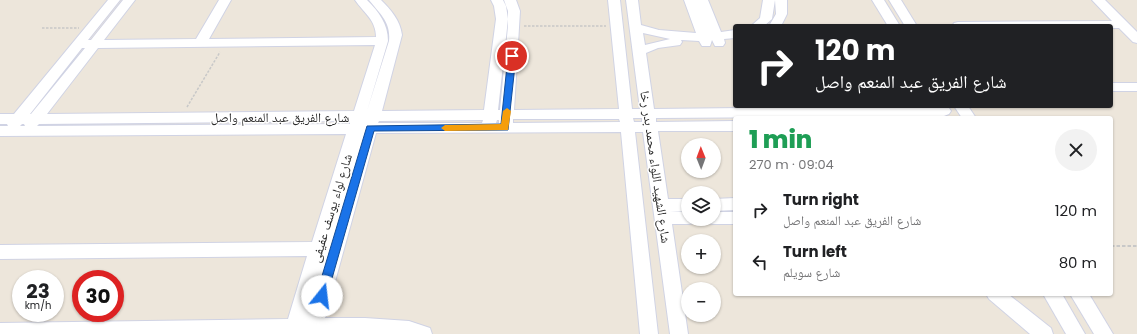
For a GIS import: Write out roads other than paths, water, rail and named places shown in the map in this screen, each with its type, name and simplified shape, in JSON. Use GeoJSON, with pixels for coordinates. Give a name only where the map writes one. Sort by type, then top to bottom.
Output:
{"type":"FeatureCollection","features":[{"type":"Feature","properties":{"kind":"street"},"geometry":{"type":"LineString","coordinates":[[22,125],[79,44],[114,0]]}},
{"type":"Feature","properties":{"kind":"street"},"geometry":{"type":"LineString","coordinates":[[35,119],[128,0]]}},
{"type":"Feature","properties":{"kind":"street"},"geometry":{"type":"LineString","coordinates":[[200,43],[225,0]]}},
{"type":"Feature","properties":{"kind":"street"},"geometry":{"type":"LineString","coordinates":[[361,0],[372,10],[379,21],[383,34],[365,122]]}},
{"type":"Feature","properties":{"kind":"street"},"geometry":{"type":"LineString","coordinates":[[365,122],[396,34],[396,27],[390,15],[375,0]]}},
{"type":"Feature","properties":{"kind":"street"},"geometry":{"type":"LineString","coordinates":[[489,122],[502,19],[500,6],[497,0]]}},
{"type":"Feature","properties":{"kind":"street"},"geometry":{"type":"LineString","coordinates":[[506,121],[514,26],[514,11],[510,0]]}},
{"type":"Feature","properties":{"kind":"street","name":"شارع الشهيد اللواء محمد بدر رخا"},"geometry":{"type":"LineString","coordinates":[[614,0],[649,334]]}},
{"type":"Feature","properties":{"kind":"street","name":"شارع الشهيد اللواء محمد بدر رخا"},"geometry":{"type":"LineString","coordinates":[[632,0],[679,334]]}},
{"type":"Feature","properties":{"kind":"street"},"geometry":{"type":"LineString","coordinates":[[690,0],[704,39]]}},
{"type":"Feature","properties":{"kind":"street"},"geometry":{"type":"LineString","coordinates":[[702,0],[718,39]]}},
{"type":"Feature","properties":{"kind":"street"},"geometry":{"type":"LineString","coordinates":[[760,24],[766,19],[769,0]]}},
{"type":"Feature","properties":{"kind":"street"},"geometry":{"type":"LineString","coordinates":[[776,24],[781,16],[783,8],[781,0]]}},
{"type":"Feature","properties":{"kind":"street"},"geometry":{"type":"LineString","coordinates":[[878,0],[890,23]]}},
{"type":"Feature","properties":{"kind":"street"},"geometry":{"type":"LineString","coordinates":[[895,0],[910,24]]}},
{"type":"Feature","properties":{"kind":"street"},"geometry":{"type":"LineString","coordinates":[[1098,0],[1137,39]]}},
{"type":"Feature","properties":{"kind":"street"},"geometry":{"type":"LineString","coordinates":[[1112,0],[1137,24]]}},
{"type":"Feature","properties":{"kind":"street"},"geometry":{"type":"LineString","coordinates":[[1113,24],[1122,24]]}},
{"type":"Feature","properties":{"kind":"street"},"geometry":{"type":"LineString","coordinates":[[637,27],[664,35],[704,39]]}},
{"type":"Feature","properties":{"kind":"street"},"geometry":{"type":"LineString","coordinates":[[718,39],[733,35]]}},
{"type":"Feature","properties":{"kind":"street"},"geometry":{"type":"LineString","coordinates":[[640,51],[662,43],[704,39],[733,41]]}},
{"type":"Feature","properties":{"kind":"street"},"geometry":{"type":"LineString","coordinates":[[79,44],[382,41]]}},
{"type":"Feature","properties":{"kind":"street"},"geometry":{"type":"LineString","coordinates":[[1113,77],[1137,77]]}},
{"type":"Feature","properties":{"kind":"street"},"geometry":{"type":"LineString","coordinates":[[1113,87],[1137,87]]}},
{"type":"Feature","properties":{"kind":"street"},"geometry":{"type":"LineString","coordinates":[[793,113],[804,108]]}},
{"type":"Feature","properties":{"kind":"street","name":"شارع الفريق عبد المنعم واصل"},"geometry":{"type":"LineString","coordinates":[[0,119],[22,125],[489,122],[650,120],[793,113],[944,112]]}},
{"type":"Feature","properties":{"kind":"street","name":"شارع الفريق عبد المنعم واصل"},"geometry":{"type":"LineString","coordinates":[[4,131],[35,119],[181,118],[365,122]]}},
{"type":"Feature","properties":{"kind":"street","name":"شارع الفريق عبد المنعم واصل"},"geometry":{"type":"LineString","coordinates":[[650,120],[733,126]]}},
{"type":"Feature","properties":{"kind":"street","name":"شارع لواء يوسف عفيفى"},"geometry":{"type":"LineString","coordinates":[[293,330],[318,249],[365,122]]}},
{"type":"Feature","properties":{"kind":"street","name":"شارع لواء يوسف عفيفى"},"geometry":{"type":"LineString","coordinates":[[312,330],[365,122]]}},
{"type":"Feature","properties":{"kind":"street"},"geometry":{"type":"LineString","coordinates":[[721,205],[733,204]]}},
{"type":"Feature","properties":{"kind":"street"},"geometry":{"type":"LineString","coordinates":[[662,212],[681,207]]}},
{"type":"Feature","properties":{"kind":"street"},"geometry":{"type":"LineString","coordinates":[[662,212],[681,216]]}},
{"type":"Feature","properties":{"kind":"street"},"geometry":{"type":"LineString","coordinates":[[721,218],[733,218]]}},
{"type":"Feature","properties":{"kind":"street"},"geometry":{"type":"LineString","coordinates":[[0,252],[318,249]]}},
{"type":"Feature","properties":{"kind":"street"},"geometry":{"type":"LineString","coordinates":[[997,296],[1044,334]]}},
{"type":"Feature","properties":{"kind":"street"},"geometry":{"type":"LineString","coordinates":[[1053,296],[1076,334]]}},
{"type":"Feature","properties":{"kind":"street"},"geometry":{"type":"LineString","coordinates":[[1080,296],[1104,334]]}},
{"type":"Feature","properties":{"kind":"street"},"geometry":{"type":"LineString","coordinates":[[0,331],[312,330],[387,326],[409,329],[423,334]]}}]}
